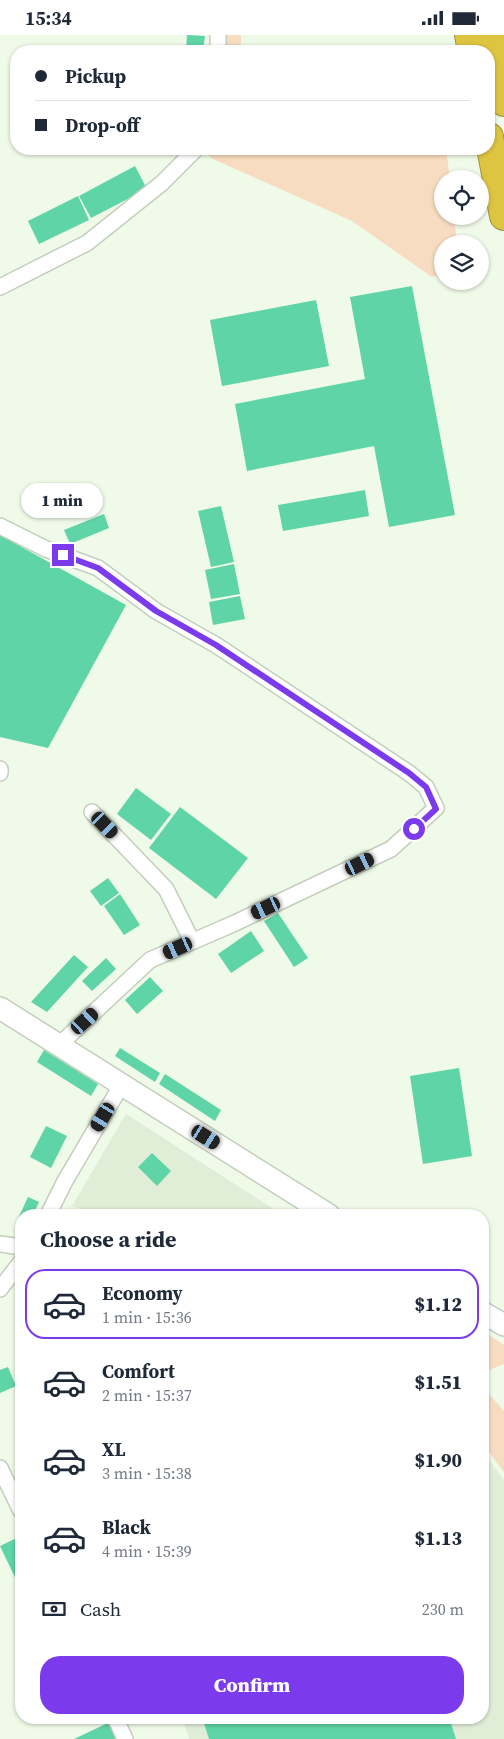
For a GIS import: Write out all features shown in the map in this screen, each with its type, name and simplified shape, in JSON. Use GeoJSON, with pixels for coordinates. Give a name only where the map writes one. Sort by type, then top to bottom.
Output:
{"type":"FeatureCollection","features":[{"type":"Feature","properties":{"kind":"highway"},"geometry":{"type":"LineString","coordinates":[[495,56],[504,102]]}},
{"type":"Feature","properties":{"kind":"highway"},"geometry":{"type":"LineString","coordinates":[[492,155],[504,216]]}},
{"type":"Feature","properties":{"kind":"main road"},"geometry":{"type":"LineString","coordinates":[[0,1008],[320,1209]]}},
{"type":"Feature","properties":{"kind":"main road"},"geometry":{"type":"LineString","coordinates":[[489,1316],[504,1325]]}},
{"type":"Feature","properties":{"kind":"street"},"geometry":{"type":"LineString","coordinates":[[0,287],[87,243],[162,183],[190,155]]}},
{"type":"Feature","properties":{"kind":"street"},"geometry":{"type":"LineString","coordinates":[[0,526],[46,549],[98,568],[156,611],[216,645],[409,773],[426,787],[436,809],[391,849],[150,960],[59,1045]]}},
{"type":"Feature","properties":{"kind":"street"},"geometry":{"type":"LineString","coordinates":[[92,812],[166,889],[192,941]]}},
{"type":"Feature","properties":{"kind":"street"},"geometry":{"type":"LineString","coordinates":[[51,1209],[64,1181],[122,1084]]}},
{"type":"Feature","properties":{"kind":"street"},"geometry":{"type":"LineString","coordinates":[[0,1244],[15,1246]]}},
{"type":"Feature","properties":{"kind":"street"},"geometry":{"type":"LineString","coordinates":[[0,1289],[15,1270]]}},
{"type":"Feature","properties":{"kind":"street"},"geometry":{"type":"LineString","coordinates":[[0,1468],[15,1499]]}},
{"type":"Feature","properties":{"kind":"street"},"geometry":{"type":"LineString","coordinates":[[118,1724],[124,1739]]}},
{"type":"Feature","properties":{"kind":"shaded area"},"geometry":{"type":"Polygon","coordinates":[[[223,35],[241,35],[241,45],[223,45],[223,35]]]}},
{"type":"Feature","properties":{"kind":"shaded area"},"geometry":{"type":"Polygon","coordinates":[[[208,155],[447,155],[449,170],[434,170],[434,225],[455,225],[456,235],[434,235],[434,276],[432,277],[352,221],[208,155]]]}},
{"type":"Feature","properties":{"kind":"shaded area"},"geometry":{"type":"Polygon","coordinates":[[[126,1114],[274,1209],[81,1209],[72,1206],[126,1114]]]}},
{"type":"Feature","properties":{"kind":"shaded area"},"geometry":{"type":"Polygon","coordinates":[[[489,1335],[504,1345],[504,1364],[489,1370],[489,1335]]]}},
{"type":"Feature","properties":{"kind":"shaded area"},"geometry":{"type":"Polygon","coordinates":[[[489,1394],[504,1411],[504,1472],[489,1452],[489,1394]]]}},
{"type":"Feature","properties":{"kind":"shaded area"},"geometry":{"type":"Polygon","coordinates":[[[489,1460],[504,1480],[504,1739],[189,1739],[185,1724],[489,1724],[489,1460]]]}},
{"type":"Feature","properties":{"kind":"building"},"geometry":{"type":"Polygon","coordinates":[[[187,35],[205,36],[204,45],[186,45],[187,35]]]}},
{"type":"Feature","properties":{"kind":"building"},"geometry":{"type":"Polygon","coordinates":[[[135,166],[147,189],[91,218],[79,196],[135,166]]]}},
{"type":"Feature","properties":{"kind":"building"},"geometry":{"type":"Polygon","coordinates":[[[78,196],[89,220],[39,244],[28,221],[78,196]]]}},
{"type":"Feature","properties":{"kind":"building"},"geometry":{"type":"Polygon","coordinates":[[[412,286],[455,515],[389,527],[374,446],[247,471],[235,404],[365,379],[350,297],[412,286]]]}},
{"type":"Feature","properties":{"kind":"building"},"geometry":{"type":"Polygon","coordinates":[[[316,300],[329,366],[222,386],[210,320],[316,300]]]}},
{"type":"Feature","properties":{"kind":"building"},"geometry":{"type":"Polygon","coordinates":[[[365,490],[369,516],[283,531],[278,505],[365,490]]]}},
{"type":"Feature","properties":{"kind":"building"},"geometry":{"type":"Polygon","coordinates":[[[221,506],[234,562],[211,567],[198,511],[221,506]]]}},
{"type":"Feature","properties":{"kind":"building"},"geometry":{"type":"Polygon","coordinates":[[[104,514],[109,528],[70,544],[64,530],[104,514]]]}},
{"type":"Feature","properties":{"kind":"building"},"geometry":{"type":"Polygon","coordinates":[[[0,535],[126,605],[48,748],[0,737],[0,535]]]}},
{"type":"Feature","properties":{"kind":"building"},"geometry":{"type":"Polygon","coordinates":[[[234,564],[240,594],[211,599],[205,570],[234,564]]]}},
{"type":"Feature","properties":{"kind":"building"},"geometry":{"type":"Polygon","coordinates":[[[240,596],[245,619],[213,625],[209,602],[240,596]]]}},
{"type":"Feature","properties":{"kind":"building"},"geometry":{"type":"Polygon","coordinates":[[[136,788],[171,814],[151,840],[117,814],[136,788]]]}},
{"type":"Feature","properties":{"kind":"building"},"geometry":{"type":"Polygon","coordinates":[[[180,807],[248,858],[216,899],[149,848],[180,807]]]}},
{"type":"Feature","properties":{"kind":"building"},"geometry":{"type":"Polygon","coordinates":[[[108,878],[119,893],[101,906],[90,891],[108,878]]]}},
{"type":"Feature","properties":{"kind":"building"},"geometry":{"type":"Polygon","coordinates":[[[120,894],[140,925],[124,935],[104,906],[120,894]]]}},
{"type":"Feature","properties":{"kind":"building"},"geometry":{"type":"Polygon","coordinates":[[[278,913],[308,958],[294,967],[264,921],[278,913]]]}},
{"type":"Feature","properties":{"kind":"building"},"geometry":{"type":"Polygon","coordinates":[[[251,931],[264,951],[231,973],[218,954],[251,931]]]}},
{"type":"Feature","properties":{"kind":"building"},"geometry":{"type":"Polygon","coordinates":[[[74,955],[88,967],[47,1012],[31,1002],[74,955]]]}},
{"type":"Feature","properties":{"kind":"building"},"geometry":{"type":"Polygon","coordinates":[[[106,958],[116,969],[92,991],[82,981],[106,958]]]}},
{"type":"Feature","properties":{"kind":"building"},"geometry":{"type":"Polygon","coordinates":[[[150,977],[163,991],[137,1014],[125,1000],[150,977]]]}},
{"type":"Feature","properties":{"kind":"building"},"geometry":{"type":"Polygon","coordinates":[[[120,1048],[160,1073],[155,1082],[115,1056],[120,1048]]]}},
{"type":"Feature","properties":{"kind":"building"},"geometry":{"type":"Polygon","coordinates":[[[44,1050],[98,1084],[91,1096],[37,1062],[44,1050]]]}},
{"type":"Feature","properties":{"kind":"building"},"geometry":{"type":"Polygon","coordinates":[[[459,1068],[472,1156],[423,1164],[410,1076],[459,1068]]]}},
{"type":"Feature","properties":{"kind":"building"},"geometry":{"type":"Polygon","coordinates":[[[165,1074],[221,1110],[215,1121],[159,1084],[165,1074]]]}},
{"type":"Feature","properties":{"kind":"building"},"geometry":{"type":"Polygon","coordinates":[[[46,1126],[67,1136],[51,1168],[30,1157],[46,1126]]]}},
{"type":"Feature","properties":{"kind":"building"},"geometry":{"type":"Polygon","coordinates":[[[152,1153],[171,1171],[157,1186],[138,1167],[152,1153]]]}},
{"type":"Feature","properties":{"kind":"building"},"geometry":{"type":"Polygon","coordinates":[[[28,1197],[39,1202],[36,1209],[22,1209],[28,1197]]]}},
{"type":"Feature","properties":{"kind":"building"},"geometry":{"type":"Polygon","coordinates":[[[8,1367],[15,1386],[0,1393],[0,1370],[8,1367]]]}},
{"type":"Feature","properties":{"kind":"building"},"geometry":{"type":"Polygon","coordinates":[[[15,1539],[15,1578],[0,1546],[15,1539]]]}},
{"type":"Feature","properties":{"kind":"building"},"geometry":{"type":"Polygon","coordinates":[[[106,1724],[111,1724],[118,1739],[74,1739],[106,1724]]]}},
{"type":"Feature","properties":{"kind":"building"},"geometry":{"type":"Polygon","coordinates":[[[204,1724],[451,1724],[456,1739],[209,1739],[204,1724]]]}},
{"type":"Feature","properties":{"kind":"route"},"geometry":{"type":"LineString","coordinates":[[63,555],[98,568],[156,611],[216,645],[409,773],[426,787],[436,809],[414,829]]}}]}
